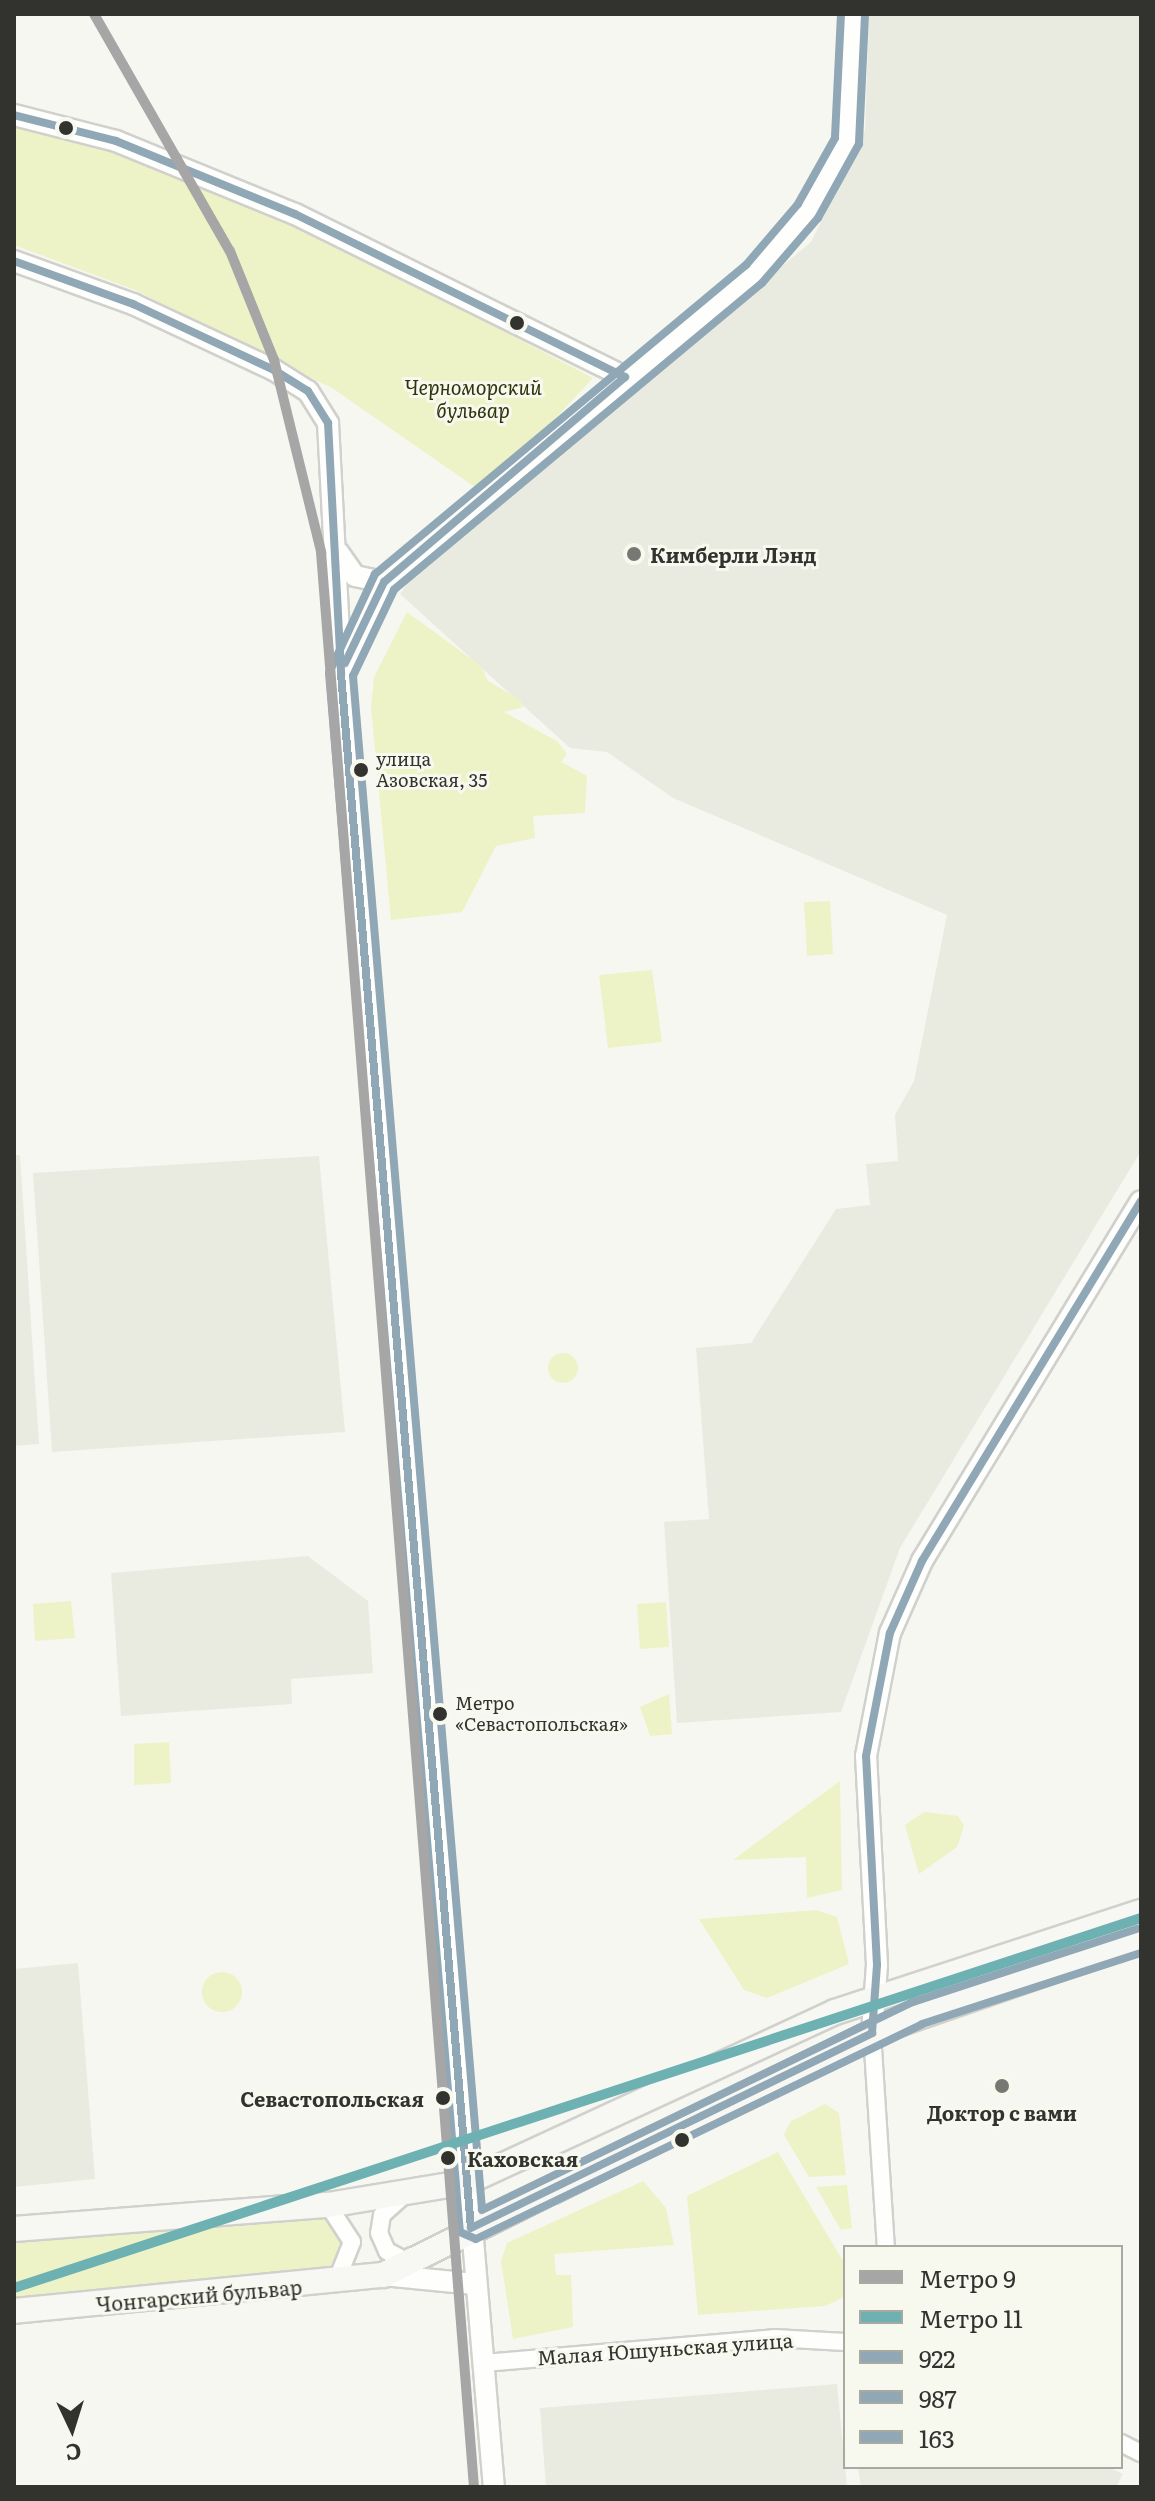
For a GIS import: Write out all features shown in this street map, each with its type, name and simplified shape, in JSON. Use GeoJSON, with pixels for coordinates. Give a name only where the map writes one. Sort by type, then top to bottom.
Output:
{"type":"FeatureCollection","features":[{"type":"Feature","properties":{"kind":"main road"},"geometry":{"type":"LineString","coordinates":[[14,2229],[328,2205],[403,2196],[467,2182],[875,1998],[1141,1912]]}},
{"type":"Feature","properties":{"kind":"main road","name":"Чонгарский бульвар"},"geometry":{"type":"LineString","coordinates":[[14,2311],[334,2283],[383,2275],[412,2263],[471,2228],[872,2033],[1141,1940]]}},
{"type":"Feature","properties":{"kind":"street"},"geometry":{"type":"LineString","coordinates":[[341,674],[384,582],[625,377],[754,274],[832,179],[847,141],[853,14]]}},
{"type":"Feature","properties":{"kind":"street"},"geometry":{"type":"LineString","coordinates":[[14,115],[116,141],[295,214],[625,377]]}},
{"type":"Feature","properties":{"kind":"street"},"geometry":{"type":"LineString","coordinates":[[14,261],[133,304],[308,391],[328,423],[337,548],[341,674],[494,2487]]}},
{"type":"Feature","properties":{"kind":"street"},"geometry":{"type":"LineString","coordinates":[[337,548],[355,576],[384,582]]}},
{"type":"Feature","properties":{"kind":"street"},"geometry":{"type":"LineString","coordinates":[[886,2245],[872,2033],[875,1998],[866,1756],[895,1619],[922,1561],[1141,1201]]}},
{"type":"Feature","properties":{"kind":"street"},"geometry":{"type":"LineString","coordinates":[[403,2196],[387,2207],[379,2233],[387,2251],[412,2263]]}},
{"type":"Feature","properties":{"kind":"street"},"geometry":{"type":"LineString","coordinates":[[328,2205],[352,2242],[334,2283]]}},
{"type":"Feature","properties":{"kind":"street","name":"Чонгарский бульвар"},"geometry":{"type":"LineString","coordinates":[[383,2275],[475,2284]]}},
{"type":"Feature","properties":{"kind":"street","name":"Малая Юшуньская улица"},"geometry":{"type":"LineString","coordinates":[[484,2363],[774,2338],[843,2342]]}},
{"type":"Feature","properties":{"kind":"street"},"geometry":{"type":"LineString","coordinates":[[1123,2444],[1141,2453]]}},
{"type":"Feature","properties":{"kind":"shaded area"},"geometry":{"type":"Polygon","coordinates":[[[869,14],[1141,14],[1141,1151],[900,1548],[841,1712],[677,1723],[664,1522],[709,1519],[696,1348],[751,1343],[836,1209],[870,1205],[866,1164],[898,1161],[895,1115],[914,1081],[947,915],[673,798],[607,752],[570,748],[400,594],[413,575],[811,242],[865,131],[869,14]]]}},
{"type":"Feature","properties":{"kind":"shaded area"},"geometry":{"type":"Polygon","coordinates":[[[14,1155],[20,1155],[39,1444],[14,1446],[14,1155]]]}},
{"type":"Feature","properties":{"kind":"shaded area"},"geometry":{"type":"Polygon","coordinates":[[[319,1156],[345,1432],[52,1452],[33,1173],[319,1156]]]}},
{"type":"Feature","properties":{"kind":"shaded area"},"geometry":{"type":"Polygon","coordinates":[[[308,1556],[368,1601],[373,1673],[291,1679],[292,1704],[121,1716],[111,1573],[308,1556]]]}},
{"type":"Feature","properties":{"kind":"shaded area"},"geometry":{"type":"Polygon","coordinates":[[[78,1963],[95,2179],[14,2187],[14,1969],[78,1963]]]}},
{"type":"Feature","properties":{"kind":"shaded area"},"geometry":{"type":"Polygon","coordinates":[[[837,2384],[847,2487],[546,2487],[540,2408],[837,2384]]]}},
{"type":"Feature","properties":{"kind":"shaded area"},"geometry":{"type":"Polygon","coordinates":[[[858,2469],[1112,2469],[1123,2474],[1116,2487],[861,2487],[858,2469]]]}},
{"type":"Feature","properties":{"kind":"green space","name":"Черноморский бульвар"},"geometry":{"type":"Polygon","coordinates":[[[14,124],[114,149],[293,220],[593,378],[485,494],[332,388],[135,290],[14,245],[14,124]]]}},
{"type":"Feature","properties":{"kind":"green space"},"geometry":{"type":"Polygon","coordinates":[[[407,612],[481,666],[488,681],[521,700],[523,707],[504,712],[557,741],[567,754],[561,762],[587,776],[585,813],[533,816],[535,838],[496,846],[462,912],[391,920],[371,707],[374,677],[407,612]]]}},
{"type":"Feature","properties":{"kind":"green space"},"geometry":{"type":"Polygon","coordinates":[[[830,901],[833,954],[807,956],[804,902],[830,901]]]}},
{"type":"Feature","properties":{"kind":"green space"},"geometry":{"type":"Polygon","coordinates":[[[652,970],[662,1042],[608,1048],[599,975],[652,970]]]}},
{"type":"Feature","properties":{"kind":"green space"},"geometry":{"type":"Polygon","coordinates":[[[563,1353],[574,1357],[578,1368],[574,1379],[563,1383],[552,1379],[548,1368],[552,1357],[563,1353]]]}},
{"type":"Feature","properties":{"kind":"green space"},"geometry":{"type":"Polygon","coordinates":[[[71,1601],[75,1638],[35,1641],[33,1604],[71,1601]]]}},
{"type":"Feature","properties":{"kind":"green space"},"geometry":{"type":"Polygon","coordinates":[[[666,1602],[669,1647],[640,1649],[637,1604],[666,1602]]]}},
{"type":"Feature","properties":{"kind":"green space"},"geometry":{"type":"Polygon","coordinates":[[[669,1694],[672,1734],[650,1736],[640,1707],[669,1694]]]}},
{"type":"Feature","properties":{"kind":"green space"},"geometry":{"type":"Polygon","coordinates":[[[169,1742],[171,1783],[134,1785],[134,1744],[169,1742]]]}},
{"type":"Feature","properties":{"kind":"green space"},"geometry":{"type":"Polygon","coordinates":[[[840,1781],[842,1890],[807,1898],[806,1857],[733,1860],[840,1781]]]}},
{"type":"Feature","properties":{"kind":"green space"},"geometry":{"type":"Polygon","coordinates":[[[924,1812],[958,1816],[964,1826],[957,1847],[919,1874],[905,1825],[924,1812]]]}},
{"type":"Feature","properties":{"kind":"green space"},"geometry":{"type":"Polygon","coordinates":[[[816,1910],[837,1917],[849,1964],[767,1998],[744,1990],[699,1919],[816,1910]]]}},
{"type":"Feature","properties":{"kind":"green space"},"geometry":{"type":"Polygon","coordinates":[[[222,1972],[236,1978],[242,1992],[236,2006],[222,2012],[208,2006],[202,1992],[208,1978],[222,1972]]]}},
{"type":"Feature","properties":{"kind":"green space"},"geometry":{"type":"Polygon","coordinates":[[[825,2104],[839,2113],[846,2175],[809,2177],[784,2135],[790,2122],[825,2104]]]}},
{"type":"Feature","properties":{"kind":"green space"},"geometry":{"type":"Polygon","coordinates":[[[778,2152],[843,2261],[843,2297],[825,2306],[698,2315],[687,2196],[778,2152]]]}},
{"type":"Feature","properties":{"kind":"green space"},"geometry":{"type":"Polygon","coordinates":[[[643,2181],[666,2208],[674,2245],[554,2254],[556,2275],[571,2275],[573,2327],[513,2339],[501,2261],[507,2243],[643,2181]]]}},
{"type":"Feature","properties":{"kind":"green space"},"geometry":{"type":"Polygon","coordinates":[[[847,2185],[852,2228],[841,2230],[816,2187],[847,2185]]]}},
{"type":"Feature","properties":{"kind":"green space"},"geometry":{"type":"Polygon","coordinates":[[[325,2216],[343,2233],[345,2260],[330,2279],[14,2304],[14,2242],[325,2216]]]}},
{"type":"Feature","properties":{"kind":"metro line","name":"9"},"geometry":{"type":"LineString","coordinates":[[94,14],[230,251],[274,360],[321,552],[474,2487]]}},
{"type":"Feature","properties":{"kind":"metro line","name":"11"},"geometry":{"type":"LineString","coordinates":[[14,2288],[1141,1918]]}},
{"type":"Feature","properties":{"kind":"transit line","name":"987"},"geometry":{"type":"LineString","coordinates":[[841,14],[835,138],[798,204],[746,265],[375,574],[329,673],[460,2232],[476,2239],[922,2024],[1141,1953]]}},
{"type":"Feature","properties":{"kind":"transit line","name":"163"},"geometry":{"type":"LineString","coordinates":[[865,15],[859,144],[818,218],[762,283],[394,590],[353,676],[482,2210],[913,2002],[1137,1929]]}},
{"type":"Feature","properties":{"kind":"transit line","name":"922"},"geometry":{"type":"LineString","coordinates":[[14,115],[116,141],[295,214],[625,377],[384,582],[345,663]]}},
{"type":"Feature","properties":{"kind":"transit line","name":"922"},"geometry":{"type":"LineString","coordinates":[[14,261],[133,304],[274,370],[308,391],[328,423],[341,674],[471,2228],[872,2033],[877,1965],[866,1756],[890,1633],[922,1561],[1141,1201]]}},
{"type":"Feature","properties":{"kind":"place","name":"Кимберли Лэнд"},"geometry":{"type":"Point","coordinates":[634,554]}},
{"type":"Feature","properties":{"kind":"place","name":"улица Азовская, 35"},"geometry":{"type":"Point","coordinates":[361,770]}},
{"type":"Feature","properties":{"kind":"place","name":"Метро «Севастопольская»"},"geometry":{"type":"Point","coordinates":[440,1714]}},
{"type":"Feature","properties":{"kind":"place","name":"Доктор с вами"},"geometry":{"type":"Point","coordinates":[1002,2086]}},
{"type":"Feature","properties":{"kind":"place","name":"Севастопольская"},"geometry":{"type":"Point","coordinates":[443,2098]}},
{"type":"Feature","properties":{"kind":"place","name":"Каховская"},"geometry":{"type":"Point","coordinates":[448,2158]}}]}
